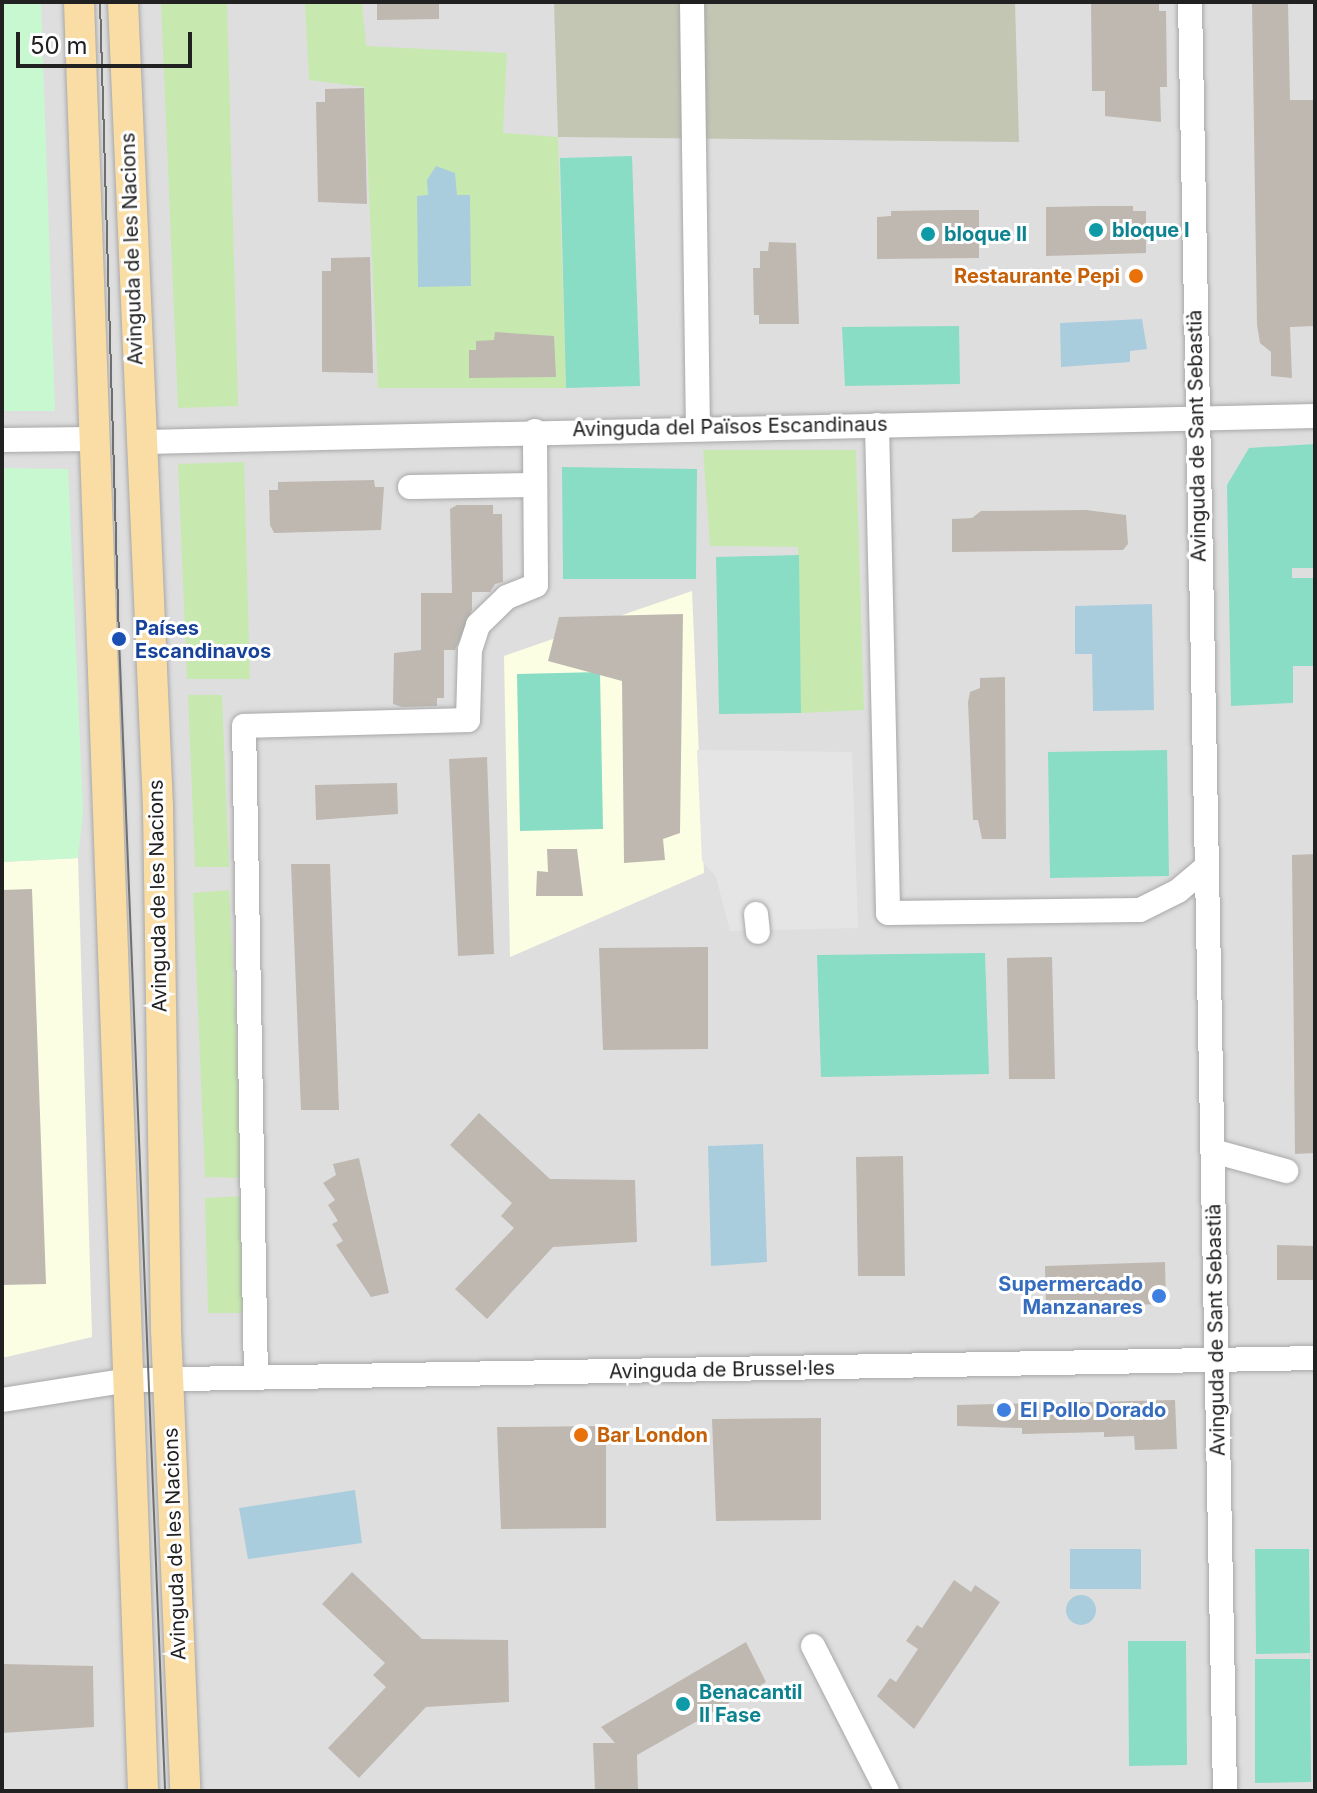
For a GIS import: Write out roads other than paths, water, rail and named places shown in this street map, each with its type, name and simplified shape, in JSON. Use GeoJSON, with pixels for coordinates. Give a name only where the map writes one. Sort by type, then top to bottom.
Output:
{"type":"FeatureCollection","features":[{"type":"Feature","properties":{"kind":"main road","name":"Avinguda de les Nacions"},"geometry":{"type":"LineString","coordinates":[[79,2],[91,439],[143,1791]]}},
{"type":"Feature","properties":{"kind":"main road","name":"Avinguda de les Nacions"},"geometry":{"type":"LineString","coordinates":[[123,2],[137,382],[145,442],[158,807],[168,1380],[185,1791]]}},
{"type":"Feature","properties":{"kind":"street"},"geometry":{"type":"LineString","coordinates":[[692,2],[698,426]]}},
{"type":"Feature","properties":{"kind":"street","name":"Avinguda de Sant Sebastià"},"geometry":{"type":"LineString","coordinates":[[1190,2],[1203,870],[1213,1151],[1223,1790]]}},
{"type":"Feature","properties":{"kind":"street","name":"Avinguda del Països Escandinaus"},"geometry":{"type":"LineString","coordinates":[[145,442],[698,426],[1315,416]]}},
{"type":"Feature","properties":{"kind":"street"},"geometry":{"type":"LineString","coordinates":[[877,425],[888,913],[1140,910],[1178,891],[1203,870]]}},
{"type":"Feature","properties":{"kind":"street"},"geometry":{"type":"LineString","coordinates":[[256,1378],[244,726],[468,720],[470,650],[478,625],[507,597],[536,585],[535,431]]}},
{"type":"Feature","properties":{"kind":"street"},"geometry":{"type":"LineString","coordinates":[[2,440],[91,439]]}},
{"type":"Feature","properties":{"kind":"street"},"geometry":{"type":"LineString","coordinates":[[410,487],[535,485]]}},
{"type":"Feature","properties":{"kind":"street"},"geometry":{"type":"LineString","coordinates":[[1213,1151],[1286,1171]]}},
{"type":"Feature","properties":{"kind":"street","name":"Avinguda de Brussel·les"},"geometry":{"type":"LineString","coordinates":[[2,1400],[129,1380],[1315,1358]]}},
{"type":"Feature","properties":{"kind":"street"},"geometry":{"type":"LineString","coordinates":[[813,1646],[887,1791]]}},
{"type":"Feature","properties":{"kind":"water"},"geometry":{"type":"Polygon","coordinates":[[[436,166],[455,173],[457,195],[470,195],[471,286],[418,287],[417,196],[428,195],[427,180],[436,166]]]}},
{"type":"Feature","properties":{"kind":"water"},"geometry":{"type":"Polygon","coordinates":[[[1142,319],[1147,349],[1130,351],[1130,362],[1061,367],[1060,323],[1142,319]]]}},
{"type":"Feature","properties":{"kind":"water"},"geometry":{"type":"Polygon","coordinates":[[[1152,604],[1154,710],[1093,711],[1092,654],[1075,654],[1075,606],[1152,604]]]}},
{"type":"Feature","properties":{"kind":"water"},"geometry":{"type":"Polygon","coordinates":[[[763,1144],[767,1262],[711,1266],[708,1146],[763,1144]]]}},
{"type":"Feature","properties":{"kind":"water"},"geometry":{"type":"Polygon","coordinates":[[[355,1490],[362,1543],[248,1559],[239,1508],[355,1490]]]}},
{"type":"Feature","properties":{"kind":"water"},"geometry":{"type":"Polygon","coordinates":[[[1070,1549],[1141,1549],[1141,1589],[1070,1589],[1070,1549]]]}},
{"type":"Feature","properties":{"kind":"water"},"geometry":{"type":"Polygon","coordinates":[[[1081,1595],[1092,1599],[1096,1610],[1092,1621],[1081,1625],[1070,1621],[1066,1610],[1070,1599],[1081,1595]]]}},
{"type":"Feature","properties":{"kind":"tram line"},"geometry":{"type":"LineString","coordinates":[[100,2],[119,639],[165,1791]]}},
{"type":"Feature","properties":{"kind":"place","name":"bloque I"},"geometry":{"type":"Point","coordinates":[1096,230]}},
{"type":"Feature","properties":{"kind":"place","name":"bloque II"},"geometry":{"type":"Point","coordinates":[928,234]}},
{"type":"Feature","properties":{"kind":"place","name":"Restaurante Pepi"},"geometry":{"type":"Point","coordinates":[1136,276]}},
{"type":"Feature","properties":{"kind":"place","name":"Países Escandinavos"},"geometry":{"type":"Point","coordinates":[119,639]}},
{"type":"Feature","properties":{"kind":"place","name":"Supermercado Manzanares"},"geometry":{"type":"Point","coordinates":[1159,1296]}},
{"type":"Feature","properties":{"kind":"place","name":"El Pollo Dorado"},"geometry":{"type":"Point","coordinates":[1004,1410]}},
{"type":"Feature","properties":{"kind":"place","name":"Bar London"},"geometry":{"type":"Point","coordinates":[581,1435]}},
{"type":"Feature","properties":{"kind":"place","name":"Benacantil II Fase"},"geometry":{"type":"Point","coordinates":[683,1704]}}]}
